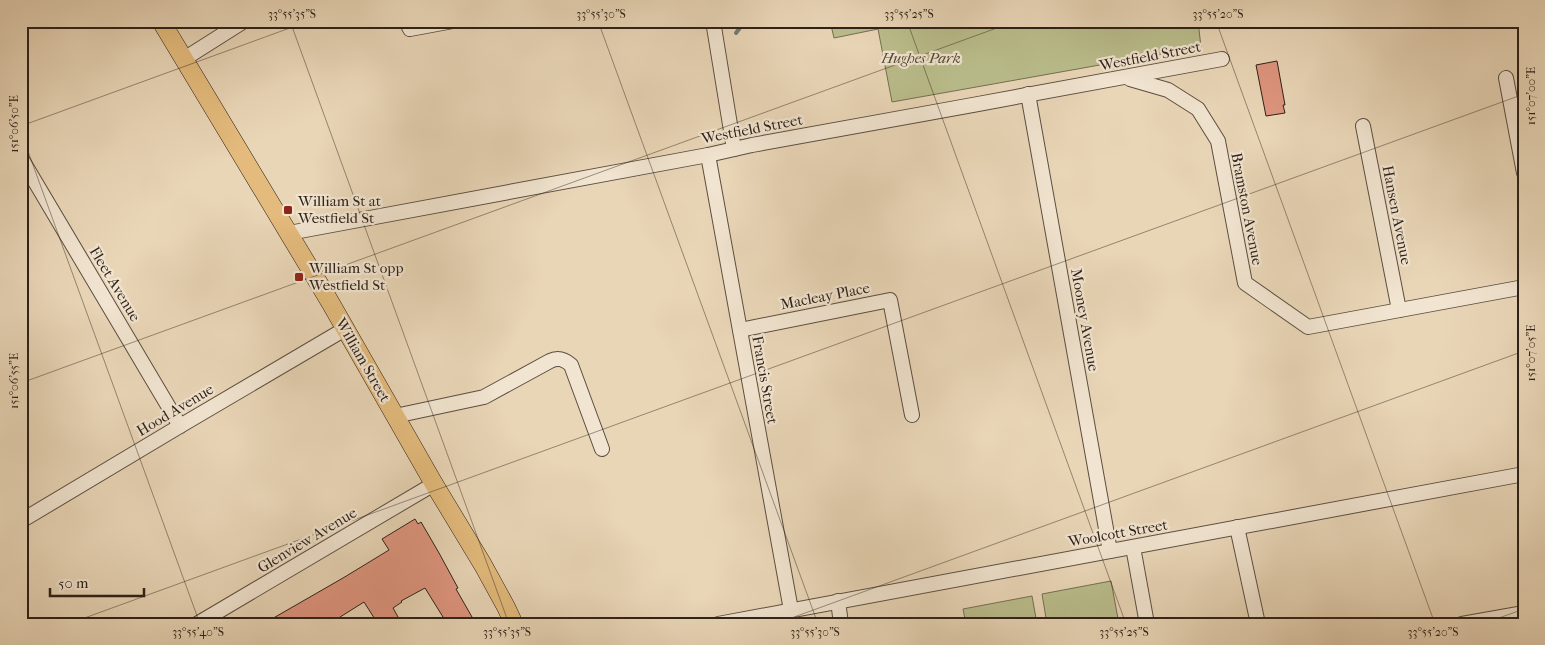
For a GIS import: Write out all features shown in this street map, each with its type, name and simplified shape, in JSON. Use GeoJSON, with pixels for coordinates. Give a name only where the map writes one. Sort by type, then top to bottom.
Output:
{"type":"FeatureCollection","features":[{"type":"Feature","properties":{"kind":"main road","name":"William Street"},"geometry":{"type":"LineString","coordinates":[[161,21],[346,330],[434,484],[483,565],[514,624]]}},
{"type":"Feature","properties":{"kind":"main road"},"geometry":{"type":"LineString","coordinates":[[483,565],[497,574],[527,624]]}},
{"type":"Feature","properties":{"kind":"street"},"geometry":{"type":"LineString","coordinates":[[184,59],[244,21]]}},
{"type":"Feature","properties":{"kind":"street"},"geometry":{"type":"LineString","coordinates":[[406,21],[410,28],[453,21]]}},
{"type":"Feature","properties":{"kind":"street"},"geometry":{"type":"LineString","coordinates":[[713,21],[734,148]]}},
{"type":"Feature","properties":{"kind":"street","name":"Westfield Street"},"geometry":{"type":"LineString","coordinates":[[289,233],[708,155],[734,148],[1222,59]]}},
{"type":"Feature","properties":{"kind":"street","name":"Bramston Avenue"},"geometry":{"type":"LineString","coordinates":[[1126,78],[1168,90],[1198,109],[1218,141],[1245,283],[1308,327],[1524,288]]}},
{"type":"Feature","properties":{"kind":"street"},"geometry":{"type":"LineString","coordinates":[[1506,78],[1524,173]]}},
{"type":"Feature","properties":{"kind":"street","name":"Mooney Avenue"},"geometry":{"type":"LineString","coordinates":[[1028,94],[1110,550]]}},
{"type":"Feature","properties":{"kind":"street","name":"Hansen Avenue"},"geometry":{"type":"LineString","coordinates":[[1363,126],[1399,310]]}},
{"type":"Feature","properties":{"kind":"street","name":"Francis Street"},"geometry":{"type":"LineString","coordinates":[[708,155],[791,610]]}},
{"type":"Feature","properties":{"kind":"street","name":"Fleet Avenue"},"geometry":{"type":"LineString","coordinates":[[21,158],[180,426]]}},
{"type":"Feature","properties":{"kind":"street","name":"Macleay Place"},"geometry":{"type":"LineString","coordinates":[[740,330],[890,300],[912,415]]}},
{"type":"Feature","properties":{"kind":"street","name":"Hood Avenue"},"geometry":{"type":"LineString","coordinates":[[21,521],[346,330]]}},
{"type":"Feature","properties":{"kind":"street"},"geometry":{"type":"LineString","coordinates":[[395,416],[484,397],[555,358],[562,359],[571,365],[602,449]]}},
{"type":"Feature","properties":{"kind":"street","name":"Woolcott Street"},"geometry":{"type":"LineString","coordinates":[[725,623],[1524,474]]}},
{"type":"Feature","properties":{"kind":"street","name":"Glenview Avenue"},"geometry":{"type":"LineString","coordinates":[[197,624],[434,484]]}},
{"type":"Feature","properties":{"kind":"street"},"geometry":{"type":"LineString","coordinates":[[1237,527],[1258,624]]}},
{"type":"Feature","properties":{"kind":"street"},"geometry":{"type":"LineString","coordinates":[[1133,546],[1147,624]]}},
{"type":"Feature","properties":{"kind":"street"},"geometry":{"type":"LineString","coordinates":[[838,601],[841,624]]}},
{"type":"Feature","properties":{"kind":"street"},"geometry":{"type":"LineString","coordinates":[[1462,624],[1524,613]]}},
{"type":"Feature","properties":{"kind":"green space","name":"Hughes Park"},"geometry":{"type":"Polygon","coordinates":[[[830,21],[1198,21],[1201,47],[892,102],[878,29],[834,38],[830,21]]]}},
{"type":"Feature","properties":{"kind":"green space"},"geometry":{"type":"Polygon","coordinates":[[[1111,581],[1119,624],[1047,624],[1042,594],[1111,581]]]}},
{"type":"Feature","properties":{"kind":"green space"},"geometry":{"type":"Polygon","coordinates":[[[1032,596],[1037,624],[966,624],[963,609],[1032,596]]]}},
{"type":"Feature","properties":{"kind":"building"},"geometry":{"type":"Polygon","coordinates":[[[1277,61],[1285,113],[1266,116],[1256,65],[1277,61]]]}},
{"type":"Feature","properties":{"kind":"building"},"geometry":{"type":"Polygon","coordinates":[[[415,519],[418,524],[421,522],[476,624],[431,624],[443,617],[425,588],[401,601],[393,608],[402,624],[378,624],[364,602],[329,624],[263,624],[389,550],[382,539],[415,519]]]}},
{"type":"Feature","properties":{"kind":"waterway"},"geometry":{"type":"LineString","coordinates":[[736,33],[745,21]]}},
{"type":"Feature","properties":{"kind":"place","name":"William St at Westfield St"},"geometry":{"type":"Point","coordinates":[288,210]}},
{"type":"Feature","properties":{"kind":"place","name":"William St opp Westfield St"},"geometry":{"type":"Point","coordinates":[299,277]}}]}
